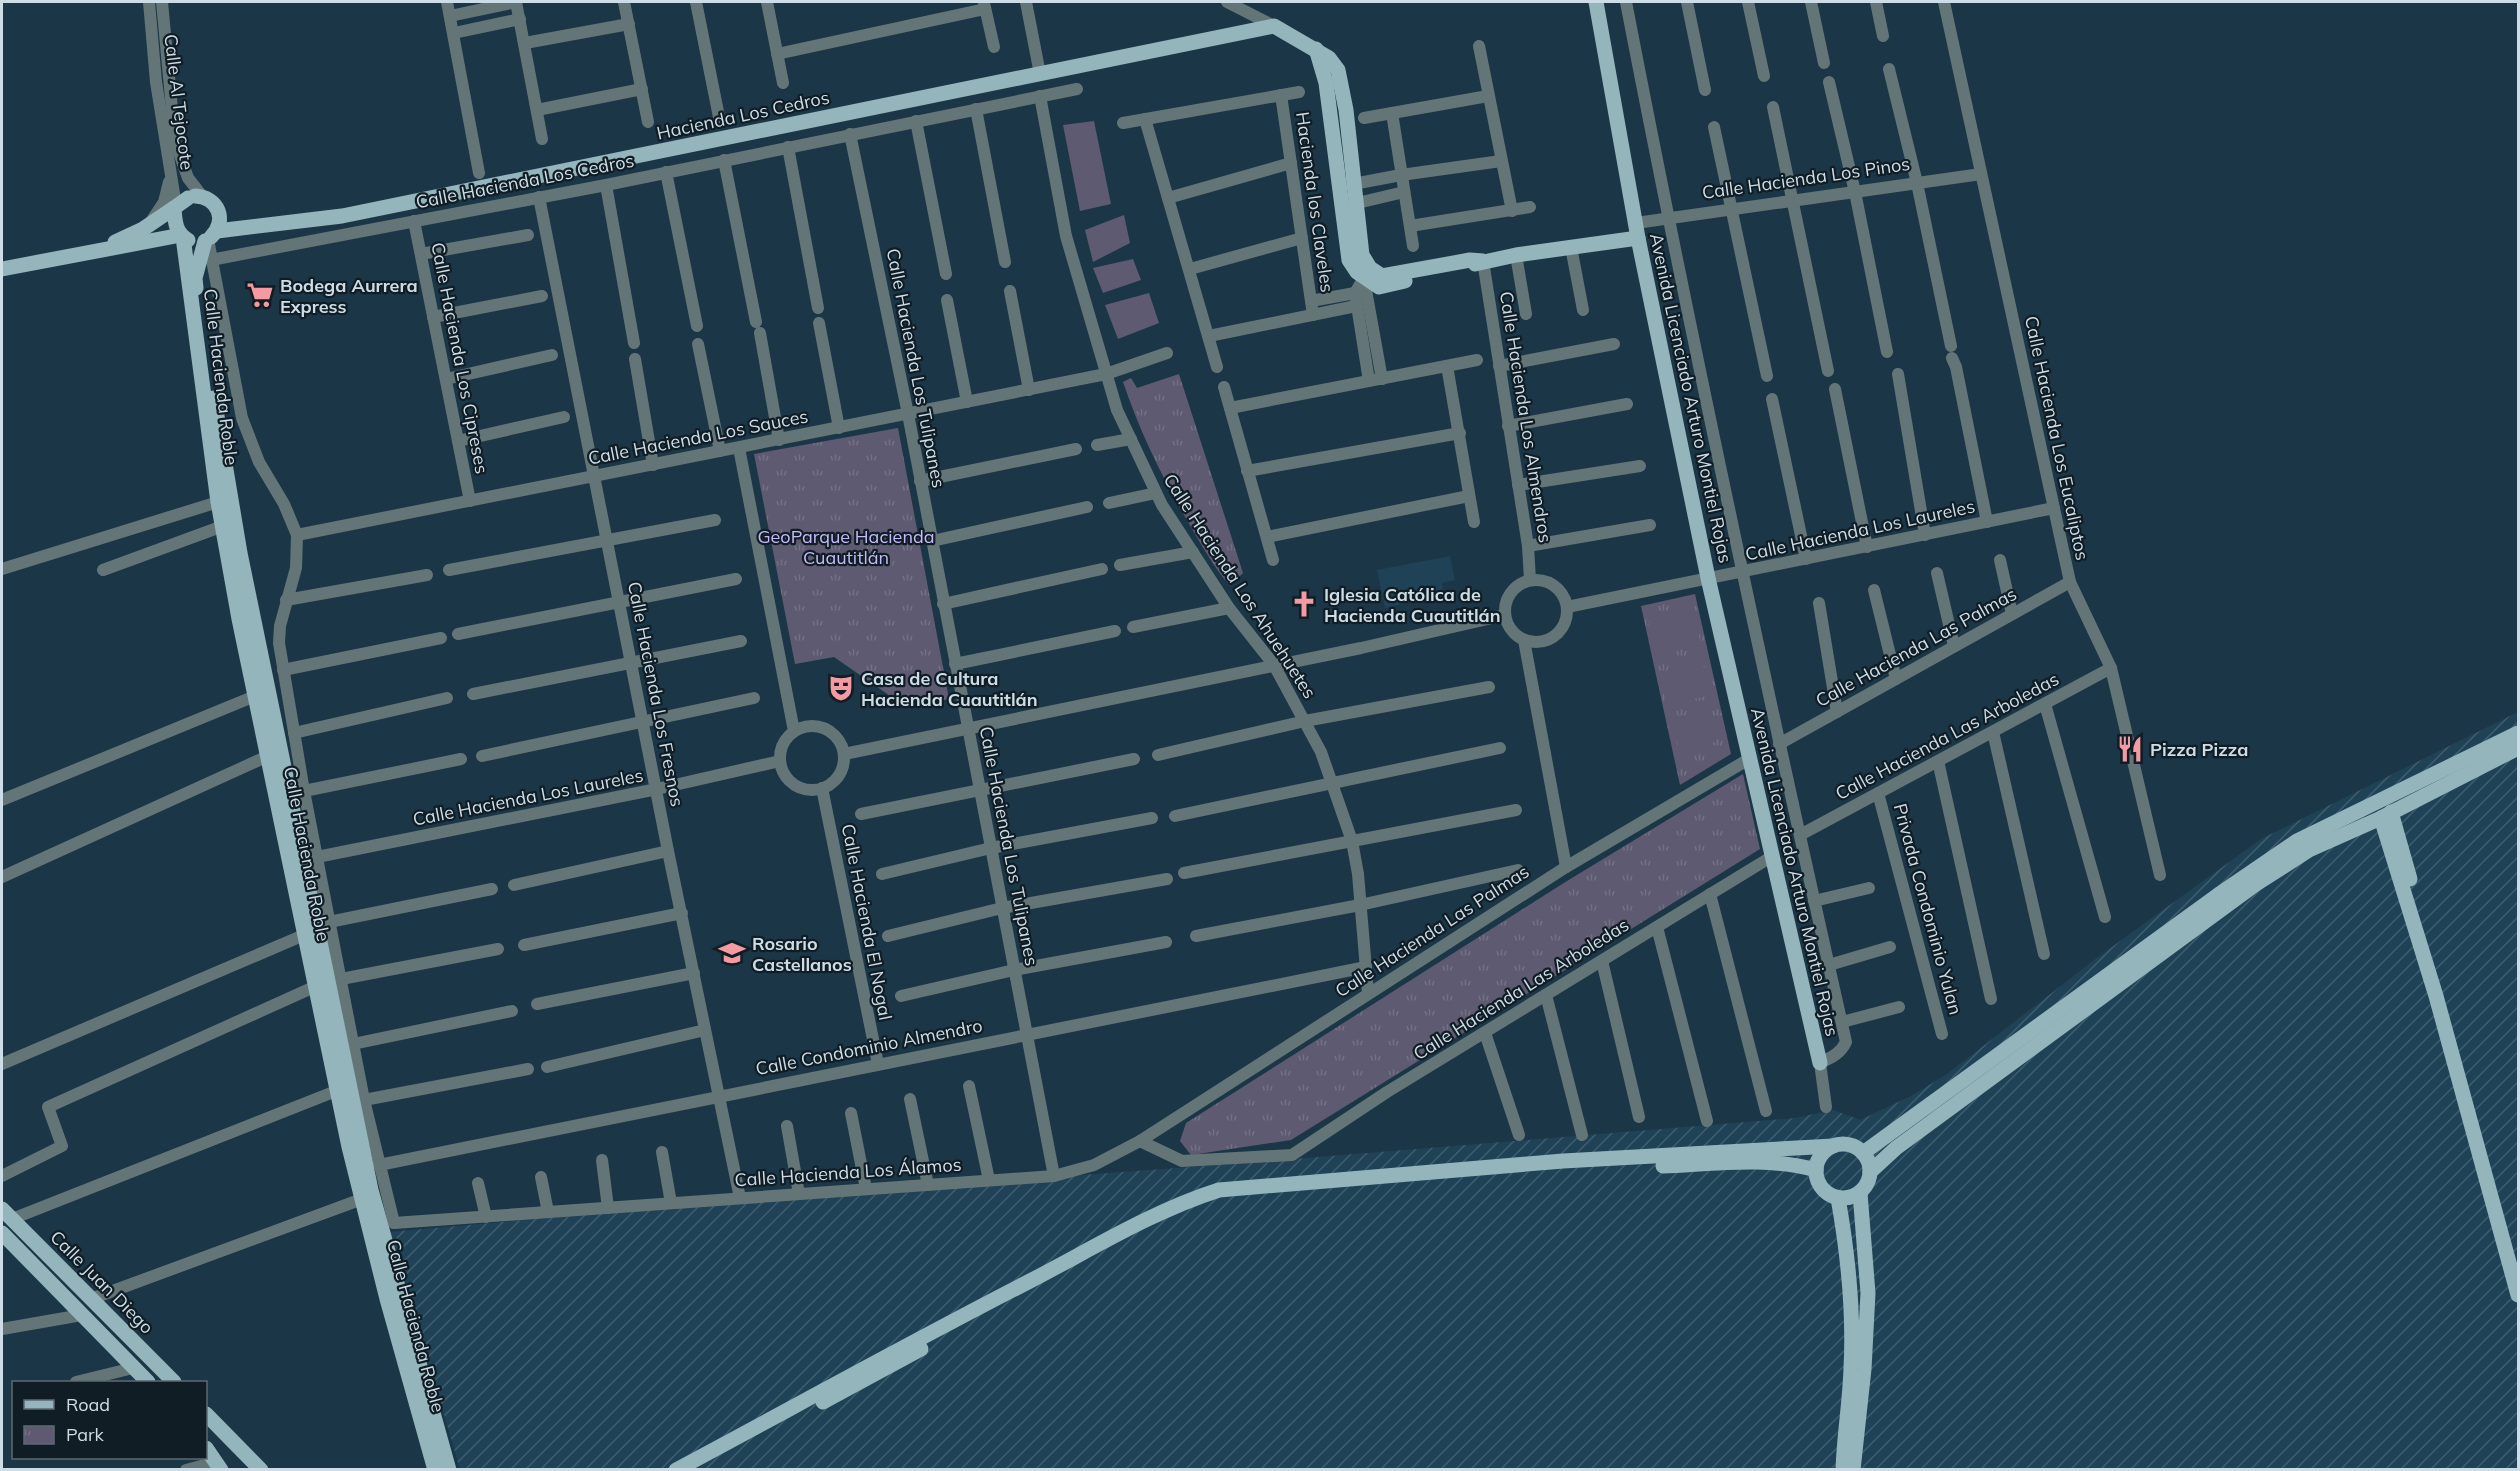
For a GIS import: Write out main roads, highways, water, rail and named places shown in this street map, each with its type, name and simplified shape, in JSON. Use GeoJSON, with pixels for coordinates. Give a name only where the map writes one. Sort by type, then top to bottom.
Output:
{"type":"FeatureCollection","features":[{"type":"Feature","properties":{"kind":"main road","name":"Avenida Licenciado Arturo Montiel Rojas"},"geometry":{"type":"LineString","coordinates":[[1596,2],[1637,230],[1708,578],[1820,1063]]}},
{"type":"Feature","properties":{"kind":"main road","name":"Hacienda Los Cedros"},"geometry":{"type":"LineString","coordinates":[[210,237],[342,216],[1275,26],[1316,49]]}},
{"type":"Feature","properties":{"kind":"main road"},"geometry":{"type":"LineString","coordinates":[[1316,49],[1333,61],[1338,70],[1346,110],[1355,183],[1350,205]]}},
{"type":"Feature","properties":{"kind":"main road"},"geometry":{"type":"LineString","coordinates":[[1316,49],[1326,83],[1340,188],[1350,205]]}},
{"type":"Feature","properties":{"kind":"main road"},"geometry":{"type":"LineString","coordinates":[[90,254],[143,229],[187,201],[209,199],[219,210],[220,217],[210,237],[190,241],[182,236],[175,224],[187,201]]}},
{"type":"Feature","properties":{"kind":"main road","name":"Calle Hacienda Los Pinos"},"geometry":{"type":"LineString","coordinates":[[1350,205],[1367,274],[1382,276],[1470,260],[1483,261],[1572,247],[1637,230]]}},
{"type":"Feature","properties":{"kind":"main road"},"geometry":{"type":"LineString","coordinates":[[2,269],[182,236]]}},
{"type":"Feature","properties":{"kind":"main road","name":"Calle Hacienda Roble"},"geometry":{"type":"LineString","coordinates":[[182,236],[218,502],[314,987],[336,1091],[387,1299],[435,1470]]}},
{"type":"Feature","properties":{"kind":"main road","name":"Calle Hacienda Roble"},"geometry":{"type":"LineString","coordinates":[[210,237],[195,278],[240,553],[370,1190],[449,1470]]}},
{"type":"Feature","properties":{"kind":"main road"},"geometry":{"type":"LineString","coordinates":[[1863,1153],[2218,895],[2297,841],[2518,733]]}},
{"type":"Feature","properties":{"kind":"main road"},"geometry":{"type":"LineString","coordinates":[[1870,1172],[1896,1148],[2256,884],[2309,850],[2386,815],[2518,748]]}},
{"type":"Feature","properties":{"kind":"main road"},"geometry":{"type":"LineString","coordinates":[[2386,815],[2518,1256]]}},
{"type":"Feature","properties":{"kind":"main road"},"geometry":{"type":"LineString","coordinates":[[2386,815],[2518,1295]]}},
{"type":"Feature","properties":{"kind":"main road"},"geometry":{"type":"LineString","coordinates":[[676,1470],[872,1362],[1073,1258],[1184,1201],[1219,1190],[1563,1161],[1848,1144],[1863,1153],[1870,1165],[1869,1180],[1860,1193],[1853,1197],[1831,1196],[1820,1185],[1816,1170],[1821,1155],[1833,1146]]}},
{"type":"Feature","properties":{"kind":"main road"},"geometry":{"type":"LineString","coordinates":[[693,1470],[1187,1208],[1221,1197],[1564,1168],[1763,1162],[1793,1164],[1816,1170]]}},
{"type":"Feature","properties":{"kind":"main road"},"geometry":{"type":"LineString","coordinates":[[1853,1470],[1864,1369],[1868,1293],[1860,1193]]}},
{"type":"Feature","properties":{"kind":"main road"},"geometry":{"type":"LineString","coordinates":[[1838,1198],[1846,1244],[1852,1325],[1850,1400],[1842,1470]]}},
{"type":"Feature","properties":{"kind":"main road","name":"Calle Juan Diego"},"geometry":{"type":"LineString","coordinates":[[7,1214],[172,1381]]}},
{"type":"Feature","properties":{"kind":"main road","name":"Calle Juan Diego"},"geometry":{"type":"LineString","coordinates":[[2,1233],[146,1381]]}},
{"type":"Feature","properties":{"kind":"main road"},"geometry":{"type":"LineString","coordinates":[[207,1415],[253,1466]]}},
{"type":"Feature","properties":{"kind":"main road"},"geometry":{"type":"LineString","coordinates":[[207,1450],[218,1466]]}},
{"type":"Feature","properties":{"kind":"place","name":"Bodega Aurrera Express"},"geometry":{"type":"Point","coordinates":[260,295]}},
{"type":"Feature","properties":{"kind":"place","name":"Iglesia Católica de Hacienda Cuautitlán"},"geometry":{"type":"Point","coordinates":[1304,604]}},
{"type":"Feature","properties":{"kind":"place","name":"Casa de Cultura Hacienda Cuautitlán"},"geometry":{"type":"Point","coordinates":[841,688]}},
{"type":"Feature","properties":{"kind":"place","name":"Pizza Pizza"},"geometry":{"type":"Point","coordinates":[2130,749]}},
{"type":"Feature","properties":{"kind":"place","name":"Rosario Castellanos"},"geometry":{"type":"Point","coordinates":[732,953]}},
{"type":"Feature","properties":{"kind":"park label","name":"GeoParque Hacienda Cuautitlán"},"geometry":{"type":"Point","coordinates":[846,546]}}]}
